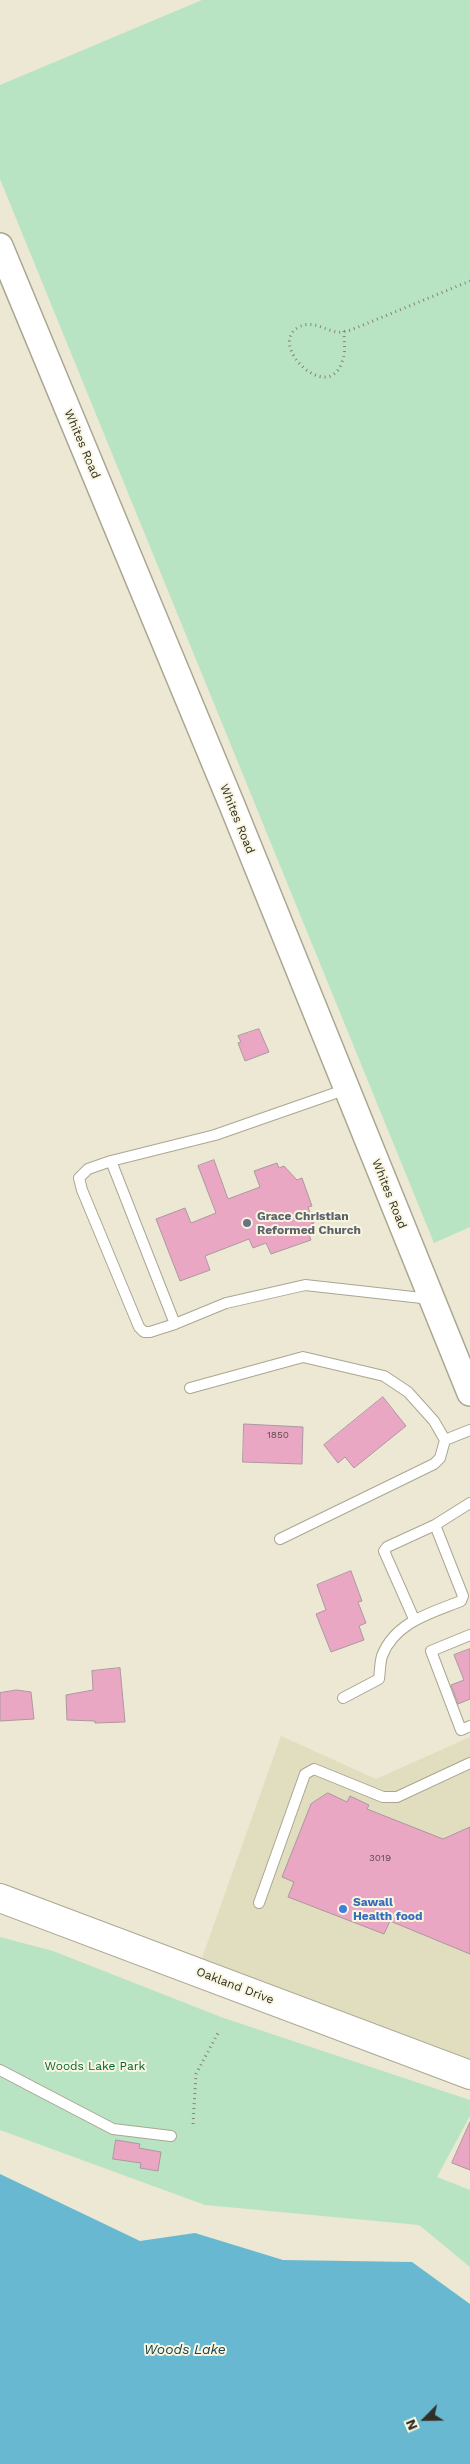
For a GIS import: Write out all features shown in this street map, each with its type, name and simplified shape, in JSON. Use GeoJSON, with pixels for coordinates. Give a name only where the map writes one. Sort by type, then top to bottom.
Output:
{"type":"FeatureCollection","features":[{"type":"Feature","properties":{"kind":"main road","name":"Oakland Drive"},"geometry":{"type":"LineString","coordinates":[[0,1898],[470,2075]]}},
{"type":"Feature","properties":{"kind":"street","name":"Whites Road"},"geometry":{"type":"LineString","coordinates":[[0,246],[432,1299],[465,1364],[470,1393]]}},
{"type":"Feature","properties":{"kind":"lane"},"geometry":{"type":"LineString","coordinates":[[346,1088],[216,1135],[111,1161],[80,1174],[78,1178],[82,1190],[139,1327],[144,1332],[175,1324],[226,1304],[305,1285],[432,1299]]}},
{"type":"Feature","properties":{"kind":"lane"},"geometry":{"type":"LineString","coordinates":[[111,1161],[175,1324]]}},
{"type":"Feature","properties":{"kind":"lane"},"geometry":{"type":"LineString","coordinates":[[190,1388],[303,1357],[384,1376],[408,1392],[434,1421],[445,1440],[440,1458],[434,1464],[280,1539]]}},
{"type":"Feature","properties":{"kind":"lane"},"geometry":{"type":"LineString","coordinates":[[445,1440],[470,1430]]}},
{"type":"Feature","properties":{"kind":"lane"},"geometry":{"type":"LineString","coordinates":[[414,1619],[384,1550],[386,1547],[435,1526],[470,1503]]}},
{"type":"Feature","properties":{"kind":"lane"},"geometry":{"type":"LineString","coordinates":[[343,1698],[379,1679],[382,1656],[394,1635],[414,1619],[461,1601],[464,1596],[435,1526]]}},
{"type":"Feature","properties":{"kind":"lane"},"geometry":{"type":"LineString","coordinates":[[470,1636],[432,1651],[461,1730],[470,1726]]}},
{"type":"Feature","properties":{"kind":"lane"},"geometry":{"type":"LineString","coordinates":[[259,1903],[305,1774],[314,1768],[383,1797],[397,1797],[470,1763]]}},
{"type":"Feature","properties":{"kind":"lane"},"geometry":{"type":"LineString","coordinates":[[0,2070],[113,2129],[171,2136]]}},
{"type":"Feature","properties":{"kind":"path"},"geometry":{"type":"LineString","coordinates":[[344,331],[345,350],[342,364],[336,372],[325,377],[312,375],[298,362],[291,351],[290,336],[296,328],[308,323],[337,332],[344,331],[470,281]]}},
{"type":"Feature","properties":{"kind":"path"},"geometry":{"type":"LineString","coordinates":[[193,2124],[196,2074],[218,2033]]}},
{"type":"Feature","properties":{"kind":"shaded area"},"geometry":{"type":"Polygon","coordinates":[[[281,1736],[376,1779],[470,1737],[470,2061],[201,1961],[281,1736]]]}},
{"type":"Feature","properties":{"kind":"green space"},"geometry":{"type":"Polygon","coordinates":[[[202,0],[470,0],[470,1227],[434,1243],[0,179],[0,85],[202,0]]]}},
{"type":"Feature","properties":{"kind":"green space","name":"Woods Lake Park"},"geometry":{"type":"Polygon","coordinates":[[[0,1937],[53,1951],[221,2017],[470,2100],[470,2116],[437,2177],[470,2190],[470,2267],[419,2225],[205,2205],[0,2130],[0,1937]]]}},
{"type":"Feature","properties":{"kind":"water","name":"Woods Lake"},"geometry":{"type":"Polygon","coordinates":[[[0,2174],[140,2241],[195,2233],[283,2260],[412,2262],[470,2304],[470,2464],[0,2464],[0,2174]]]}},
{"type":"Feature","properties":{"kind":"building"},"geometry":{"type":"Polygon","coordinates":[[[259,1029],[269,1052],[245,1061],[238,1043],[241,1042],[238,1036],[259,1029]]]}},
{"type":"Feature","properties":{"kind":"building"},"geometry":{"type":"Polygon","coordinates":[[[214,1160],[228,1199],[260,1187],[254,1171],[277,1163],[279,1168],[284,1166],[297,1180],[302,1178],[312,1206],[308,1207],[314,1223],[311,1224],[312,1227],[309,1228],[310,1231],[308,1232],[311,1240],[271,1254],[266,1243],[253,1248],[249,1239],[205,1256],[210,1270],[180,1281],[156,1219],[185,1208],[191,1223],[216,1213],[198,1166],[214,1160]]]}},
{"type":"Feature","properties":{"kind":"building"},"geometry":{"type":"Polygon","coordinates":[[[383,1397],[406,1426],[354,1468],[345,1457],[338,1463],[324,1445],[383,1397]]]}},
{"type":"Feature","properties":{"kind":"building"},"geometry":{"type":"Polygon","coordinates":[[[244,1424],[303,1427],[302,1464],[243,1462],[244,1424]]]}},
{"type":"Feature","properties":{"kind":"building"},"geometry":{"type":"Polygon","coordinates":[[[351,1571],[362,1601],[358,1602],[366,1623],[359,1626],[364,1640],[331,1652],[316,1614],[326,1610],[317,1585],[351,1571]]]}},
{"type":"Feature","properties":{"kind":"building"},"geometry":{"type":"Polygon","coordinates":[[[470,1649],[470,1699],[458,1704],[451,1685],[464,1680],[454,1655],[470,1649]]]}},
{"type":"Feature","properties":{"kind":"building"},"geometry":{"type":"Polygon","coordinates":[[[120,1668],[125,1722],[95,1723],[95,1721],[67,1720],[66,1695],[93,1690],[92,1671],[120,1668]]]}},
{"type":"Feature","properties":{"kind":"building"},"geometry":{"type":"Polygon","coordinates":[[[17,1690],[31,1692],[34,1719],[0,1721],[0,1693],[17,1690]]]}},
{"type":"Feature","properties":{"kind":"building"},"geometry":{"type":"Polygon","coordinates":[[[328,1793],[347,1802],[350,1796],[369,1805],[367,1809],[443,1839],[470,1827],[470,1954],[390,1921],[384,1934],[288,1897],[294,1882],[282,1877],[311,1804],[328,1793]]]}},
{"type":"Feature","properties":{"kind":"building"},"geometry":{"type":"Polygon","coordinates":[[[470,2122],[470,2170],[452,2163],[470,2122]]]}},
{"type":"Feature","properties":{"kind":"building"},"geometry":{"type":"Polygon","coordinates":[[[116,2140],[140,2144],[139,2148],[161,2152],[158,2171],[140,2168],[141,2163],[113,2159],[116,2140]]]}},
{"type":"Feature","properties":{"kind":"place","name":"Grace Christian Reformed Church"},"geometry":{"type":"Point","coordinates":[247,1223]}},
{"type":"Feature","properties":{"kind":"place","name":"Sawall Health food"},"geometry":{"type":"Point","coordinates":[343,1909]}}]}
